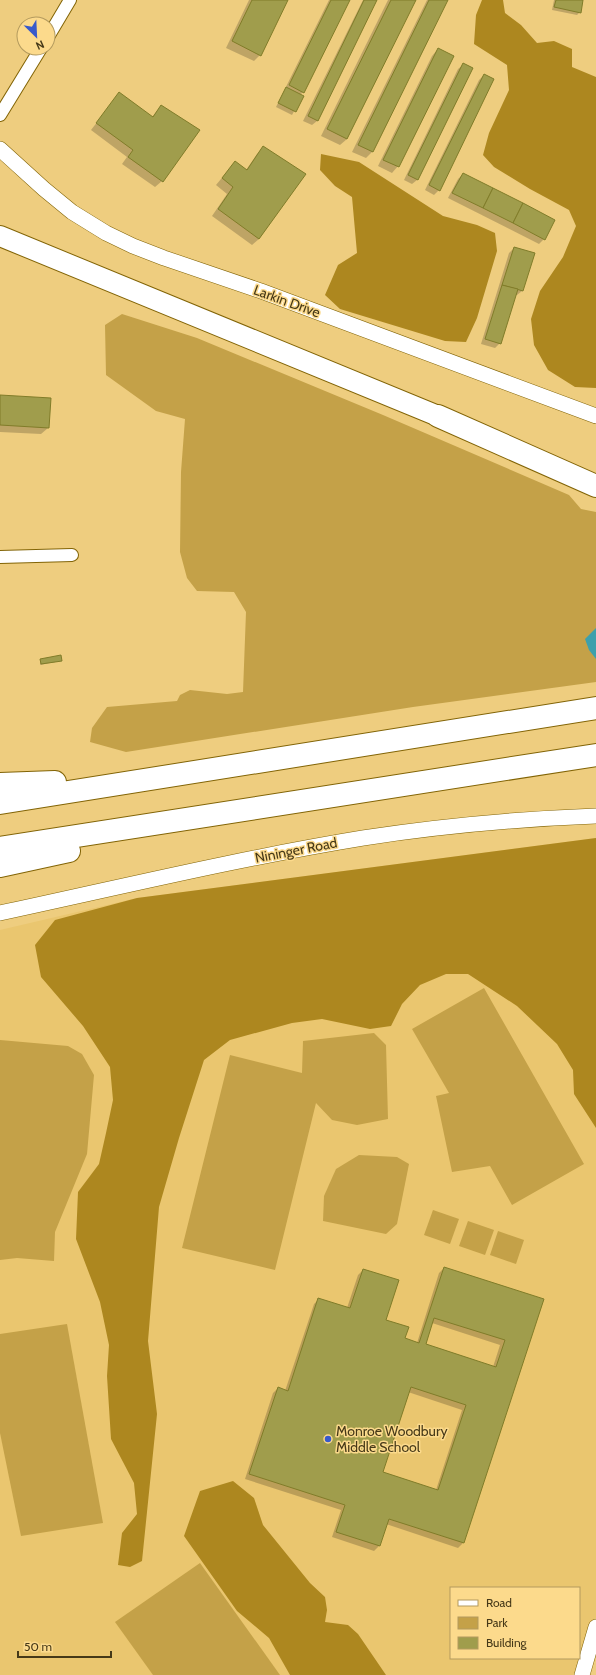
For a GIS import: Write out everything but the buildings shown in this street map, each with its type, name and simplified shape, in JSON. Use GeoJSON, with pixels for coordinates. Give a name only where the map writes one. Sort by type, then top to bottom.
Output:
{"type":"FeatureCollection","features":[{"type":"Feature","properties":{"kind":"highway"},"geometry":{"type":"LineString","coordinates":[[0,236],[438,416],[596,486]]}},
{"type":"Feature","properties":{"kind":"highway"},"geometry":{"type":"LineString","coordinates":[[438,416],[596,470]]}},
{"type":"Feature","properties":{"kind":"highway"},"geometry":{"type":"LineString","coordinates":[[0,803],[596,708]]}},
{"type":"Feature","properties":{"kind":"highway"},"geometry":{"type":"LineString","coordinates":[[0,848],[596,755]]}},
{"type":"Feature","properties":{"kind":"highway"},"geometry":{"type":"LineString","coordinates":[[0,784],[71,780],[146,769],[267,761]]}},
{"type":"Feature","properties":{"kind":"highway"},"geometry":{"type":"LineString","coordinates":[[0,866],[142,836],[222,813]]}},
{"type":"Feature","properties":{"kind":"street"},"geometry":{"type":"LineString","coordinates":[[56,23],[70,0]]}},
{"type":"Feature","properties":{"kind":"street"},"geometry":{"type":"LineString","coordinates":[[0,115],[36,56]]}},
{"type":"Feature","properties":{"kind":"street","name":"Larkin Drive"},"geometry":{"type":"LineString","coordinates":[[0,149],[72,212],[106,233],[133,246],[261,291],[596,416]]}},
{"type":"Feature","properties":{"kind":"street"},"geometry":{"type":"LineString","coordinates":[[0,557],[72,555]]}},
{"type":"Feature","properties":{"kind":"street","name":"Nininger Road"},"geometry":{"type":"LineString","coordinates":[[0,913],[273,854],[364,838],[485,823],[596,816]]}},
{"type":"Feature","properties":{"kind":"street"},"geometry":{"type":"LineString","coordinates":[[582,1675],[596,1627]]}},
{"type":"Feature","properties":{"kind":"shaded area"},"geometry":{"type":"Polygon","coordinates":[[[482,0],[503,0],[505,13],[521,25],[537,43],[554,41],[572,49],[572,67],[596,77],[596,388],[575,387],[548,370],[534,345],[531,319],[540,291],[563,257],[576,226],[569,210],[494,167],[483,155],[489,133],[509,90],[507,65],[474,44],[476,15],[482,0]]]}},
{"type":"Feature","properties":{"kind":"shaded area"},"geometry":{"type":"Polygon","coordinates":[[[321,154],[359,162],[443,216],[477,225],[495,233],[497,251],[477,318],[466,342],[445,341],[340,309],[325,295],[338,265],[357,253],[352,197],[335,186],[320,170],[321,154]]]}},
{"type":"Feature","properties":{"kind":"shaded area"},"geometry":{"type":"Polygon","coordinates":[[[596,838],[596,1656],[590,1675],[0,1675],[0,930],[137,898],[596,838]]]}},
{"type":"Feature","properties":{"kind":"shaded area"},"geometry":{"type":"Polygon","coordinates":[[[596,838],[596,1128],[574,1094],[573,1070],[557,1044],[517,1006],[468,974],[446,974],[420,985],[402,1004],[391,1026],[370,1029],[322,1019],[292,1023],[230,1040],[204,1060],[159,1207],[148,1341],[157,1414],[142,1561],[130,1567],[118,1565],[122,1533],[137,1514],[134,1483],[111,1439],[107,1376],[109,1345],[100,1302],[76,1239],[78,1192],[99,1164],[113,1100],[110,1067],[83,1026],[41,977],[35,945],[55,920],[137,898],[596,838]]]}},
{"type":"Feature","properties":{"kind":"shaded area"},"geometry":{"type":"Polygon","coordinates":[[[233,1481],[254,1498],[263,1525],[310,1583],[325,1597],[327,1610],[325,1622],[348,1625],[358,1634],[386,1675],[290,1675],[269,1638],[237,1611],[184,1536],[200,1491],[233,1481]]]}},
{"type":"Feature","properties":{"kind":"green space"},"geometry":{"type":"Polygon","coordinates":[[[122,314],[197,338],[383,415],[569,495],[581,509],[596,512],[596,682],[413,707],[126,752],[90,742],[92,728],[107,707],[177,701],[180,695],[190,690],[227,694],[243,692],[246,612],[234,592],[197,591],[187,578],[180,552],[181,472],[185,419],[156,411],[106,375],[105,325],[122,314]]]}},
{"type":"Feature","properties":{"kind":"green space"},"geometry":{"type":"Polygon","coordinates":[[[484,988],[584,1164],[512,1205],[490,1166],[452,1172],[436,1096],[449,1093],[412,1029],[484,988]]]}},
{"type":"Feature","properties":{"kind":"green space"},"geometry":{"type":"Polygon","coordinates":[[[374,1033],[386,1045],[388,1119],[357,1125],[332,1120],[316,1103],[275,1270],[182,1248],[230,1055],[302,1073],[303,1041],[374,1033]]]}},
{"type":"Feature","properties":{"kind":"green space"},"geometry":{"type":"Polygon","coordinates":[[[0,1040],[68,1046],[82,1054],[94,1075],[87,1154],[55,1232],[54,1261],[17,1258],[0,1260],[0,1040]]]}},
{"type":"Feature","properties":{"kind":"green space"},"geometry":{"type":"Polygon","coordinates":[[[359,1155],[397,1157],[409,1164],[397,1224],[386,1234],[323,1221],[324,1196],[336,1169],[359,1155]]]}},
{"type":"Feature","properties":{"kind":"green space"},"geometry":{"type":"Polygon","coordinates":[[[433,1210],[459,1219],[450,1244],[424,1235],[433,1210]]]}},
{"type":"Feature","properties":{"kind":"green space"},"geometry":{"type":"Polygon","coordinates":[[[468,1221],[494,1230],[485,1255],[459,1246],[468,1221]]]}},
{"type":"Feature","properties":{"kind":"green space"},"geometry":{"type":"Polygon","coordinates":[[[498,1231],[524,1240],[516,1264],[490,1255],[498,1231]]]}},
{"type":"Feature","properties":{"kind":"green space"},"geometry":{"type":"Polygon","coordinates":[[[67,1324],[103,1523],[21,1536],[0,1433],[0,1334],[67,1324]]]}},
{"type":"Feature","properties":{"kind":"green space"},"geometry":{"type":"Polygon","coordinates":[[[200,1563],[280,1675],[153,1675],[115,1622],[200,1563]]]}},
{"type":"Feature","properties":{"kind":"water"},"geometry":{"type":"Polygon","coordinates":[[[596,628],[596,659],[589,650],[585,639],[596,628]]]}},
{"type":"Feature","properties":{"kind":"place","name":"Monroe Woodbury Middle School"},"geometry":{"type":"Point","coordinates":[328,1439]}}]}
